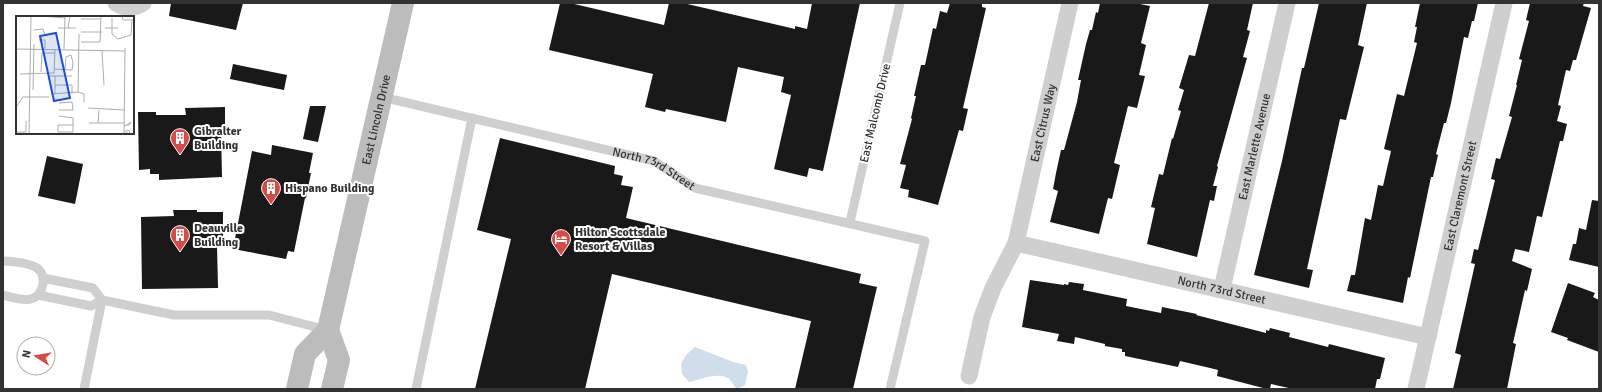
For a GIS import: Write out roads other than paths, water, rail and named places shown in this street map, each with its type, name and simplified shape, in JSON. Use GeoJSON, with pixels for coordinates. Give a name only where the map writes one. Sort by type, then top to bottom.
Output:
{"type":"FeatureCollection","features":[{"type":"Feature","properties":{"kind":"main road","name":"East Lincoln Drive"},"geometry":{"type":"LineString","coordinates":[[328,330],[403,3]]}},
{"type":"Feature","properties":{"kind":"main road"},"geometry":{"type":"LineString","coordinates":[[296,389],[305,354],[328,330],[339,360],[332,389]]}},
{"type":"Feature","properties":{"kind":"street"},"geometry":{"type":"LineString","coordinates":[[116,3],[127,8],[134,8],[143,3]]}},
{"type":"Feature","properties":{"kind":"street","name":"East Citrus Way"},"geometry":{"type":"LineString","coordinates":[[969,376],[982,317],[993,288],[1016,243],[1070,3]]}},
{"type":"Feature","properties":{"kind":"street","name":"East Marlette Avenue"},"geometry":{"type":"LineString","coordinates":[[1222,289],[1287,3]]}},
{"type":"Feature","properties":{"kind":"street","name":"East Claremont Street"},"geometry":{"type":"LineString","coordinates":[[1416,389],[1504,3]]}},
{"type":"Feature","properties":{"kind":"street","name":"North 73rd Street"},"geometry":{"type":"LineString","coordinates":[[1016,243],[1428,337]]}},
{"type":"Feature","properties":{"kind":"lane","name":"East Malcomb Drive"},"geometry":{"type":"LineString","coordinates":[[850,222],[900,3]]}},
{"type":"Feature","properties":{"kind":"lane","name":"North 73rd Street"},"geometry":{"type":"LineString","coordinates":[[382,97],[654,161],[695,188],[850,222],[925,241],[890,389]]}},
{"type":"Feature","properties":{"kind":"lane"},"geometry":{"type":"LineString","coordinates":[[416,389],[472,118]]}},
{"type":"Feature","properties":{"kind":"lane"},"geometry":{"type":"LineString","coordinates":[[3,261],[10,261],[37,268],[42,274],[43,278],[42,287],[38,295],[30,299],[3,295]]}},
{"type":"Feature","properties":{"kind":"lane"},"geometry":{"type":"LineString","coordinates":[[43,278],[93,288],[102,300],[84,389]]}},
{"type":"Feature","properties":{"kind":"lane"},"geometry":{"type":"LineString","coordinates":[[38,295],[91,306],[102,300],[174,315],[269,315],[328,330]]}},
{"type":"Feature","properties":{"kind":"water"},"geometry":{"type":"Polygon","coordinates":[[[695,347],[733,362],[746,365],[748,372],[745,385],[737,389],[728,378],[723,376],[708,377],[689,382],[682,374],[681,364],[686,355],[695,347]]]}},
{"type":"Feature","properties":{"kind":"place","name":"Gibralter Building"},"geometry":{"type":"Point","coordinates":[180,155]}},
{"type":"Feature","properties":{"kind":"place","name":"Hispano Building"},"geometry":{"type":"Point","coordinates":[271,205]}},
{"type":"Feature","properties":{"kind":"place","name":"Deauville Building"},"geometry":{"type":"Point","coordinates":[180,252]}},
{"type":"Feature","properties":{"kind":"place","name":"Hilton Scottsdale Resort & Villas"},"geometry":{"type":"Point","coordinates":[561,256]}}]}
